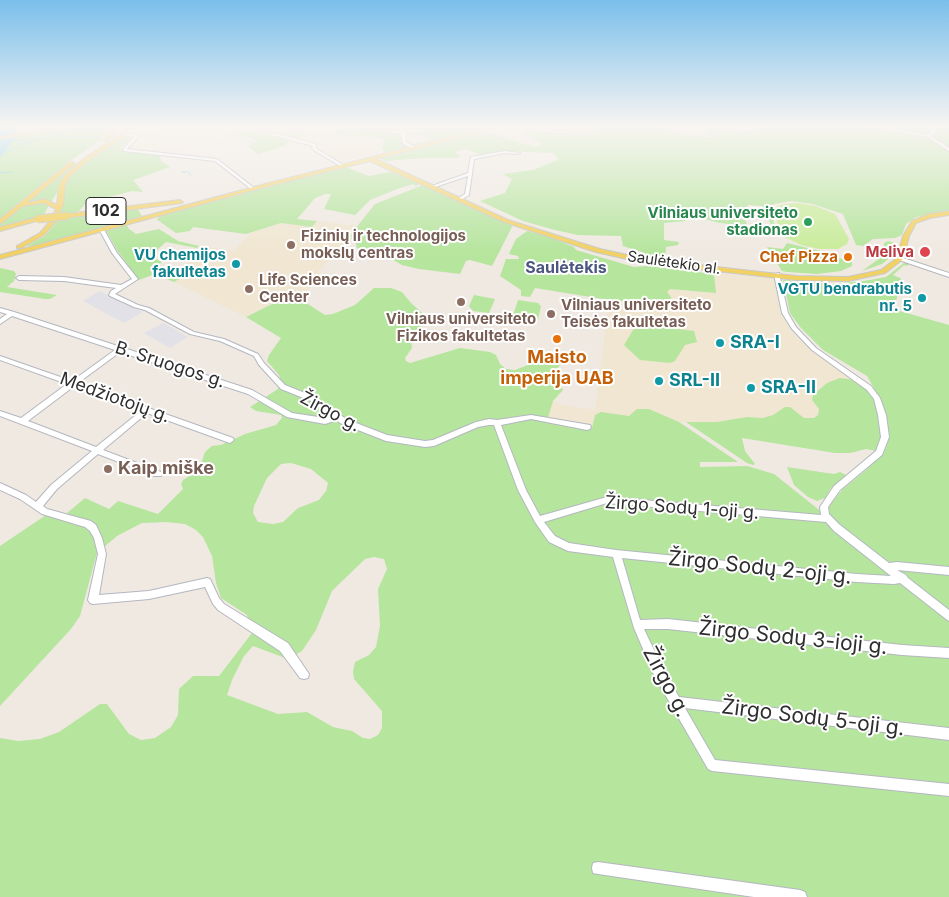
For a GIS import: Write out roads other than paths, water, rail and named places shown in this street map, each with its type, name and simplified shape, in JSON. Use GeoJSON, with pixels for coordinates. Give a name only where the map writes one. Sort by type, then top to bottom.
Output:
{"type":"FeatureCollection","features":[{"type":"Feature","properties":{"kind":"main road"},"geometry":{"type":"LineString","coordinates":[[0,222],[66,168]]}},
{"type":"Feature","properties":{"kind":"main road"},"geometry":{"type":"LineString","coordinates":[[0,256],[42,234],[54,220],[59,208],[62,185],[68,175],[76,168]]}},
{"type":"Feature","properties":{"kind":"main road","name":"102"},"geometry":{"type":"LineString","coordinates":[[0,256],[335,168]]}},
{"type":"Feature","properties":{"kind":"main road","name":"Saulėtekio al."},"geometry":{"type":"LineString","coordinates":[[394,168],[461,199]]}},
{"type":"Feature","properties":{"kind":"main road","name":"Saulėtekio al."},"geometry":{"type":"LineString","coordinates":[[394,168],[524,227],[610,254],[645,261],[818,280],[856,278],[883,272],[898,258]]}},
{"type":"Feature","properties":{"kind":"main road","name":"102"},"geometry":{"type":"LineString","coordinates":[[0,229],[38,219],[197,199],[267,185]]}},
{"type":"Feature","properties":{"kind":"main road"},"geometry":{"type":"LineString","coordinates":[[17,208],[42,201],[50,202],[59,208]]}},
{"type":"Feature","properties":{"kind":"main road"},"geometry":{"type":"LineString","coordinates":[[146,206],[150,216]]}},
{"type":"Feature","properties":{"kind":"main road"},"geometry":{"type":"LineString","coordinates":[[898,258],[910,227],[914,222],[930,216],[949,213]]}},
{"type":"Feature","properties":{"kind":"main road","name":"Saulėtekio al."},"geometry":{"type":"LineString","coordinates":[[777,275],[838,277],[854,275],[875,270],[898,258]]}},
{"type":"Feature","properties":{"kind":"street"},"geometry":{"type":"LineString","coordinates":[[226,168],[252,188]]}},
{"type":"Feature","properties":{"kind":"street"},"geometry":{"type":"LineString","coordinates":[[461,199],[467,194],[470,168]]}},
{"type":"Feature","properties":{"kind":"street"},"geometry":{"type":"LineString","coordinates":[[434,186],[469,174]]}},
{"type":"Feature","properties":{"kind":"street","name":"Žirgo g."},"geometry":{"type":"LineString","coordinates":[[101,229],[115,254],[135,279],[113,292],[112,295],[147,309],[192,334],[222,340],[256,355],[261,364],[282,387],[313,399],[337,418],[360,429],[386,438],[425,444],[434,443],[476,425],[490,422],[497,424],[531,417],[587,427]]}},
{"type":"Feature","properties":{"kind":"street"},"geometry":{"type":"LineString","coordinates":[[898,258],[949,275]]}},
{"type":"Feature","properties":{"kind":"street"},"geometry":{"type":"LineString","coordinates":[[777,275],[785,313],[794,328],[814,349],[869,388],[876,398],[882,415],[884,444],[879,452],[837,488],[824,507],[825,514],[837,528],[949,616]]}},
{"type":"Feature","properties":{"kind":"street"},"geometry":{"type":"LineString","coordinates":[[20,278],[64,279],[122,287]]}},
{"type":"Feature","properties":{"kind":"street","name":"B. Sruogos g."},"geometry":{"type":"LineString","coordinates":[[0,310],[250,392],[290,415],[325,420],[337,418]]}},
{"type":"Feature","properties":{"kind":"street"},"geometry":{"type":"LineString","coordinates":[[0,322],[12,314]]}},
{"type":"Feature","properties":{"kind":"street"},"geometry":{"type":"LineString","coordinates":[[21,422],[120,349]]}},
{"type":"Feature","properties":{"kind":"street","name":"Medžiotojų g."},"geometry":{"type":"LineString","coordinates":[[0,358],[230,440]]}},
{"type":"Feature","properties":{"kind":"street"},"geometry":{"type":"LineString","coordinates":[[37,506],[54,487],[146,410]]}},
{"type":"Feature","properties":{"kind":"street"},"geometry":{"type":"LineString","coordinates":[[0,413],[158,474]]}},
{"type":"Feature","properties":{"kind":"street"},"geometry":{"type":"LineString","coordinates":[[497,424],[522,490],[538,520],[552,539],[557,543],[582,550],[616,554]]}},
{"type":"Feature","properties":{"kind":"street"},"geometry":{"type":"LineString","coordinates":[[0,486],[24,497],[44,512],[88,524],[93,528],[102,554],[93,600],[149,595],[206,582],[222,608],[284,647],[304,674]]}},
{"type":"Feature","properties":{"kind":"street","name":"Žirgo Sodų 1-oji g."},"geometry":{"type":"LineString","coordinates":[[538,520],[607,500],[829,519]]}},
{"type":"Feature","properties":{"kind":"street","name":"Žirgo g."},"geometry":{"type":"LineString","coordinates":[[616,554],[636,625],[659,673],[678,702],[712,765],[949,790]]}},
{"type":"Feature","properties":{"kind":"street","name":"Žirgo Sodų 2-oji g."},"geometry":{"type":"LineString","coordinates":[[616,554],[857,578],[894,580],[903,578]]}},
{"type":"Feature","properties":{"kind":"street"},"geometry":{"type":"LineString","coordinates":[[889,567],[897,566],[949,571]]}},
{"type":"Feature","properties":{"kind":"street","name":"Žirgo Sodų 3-ioji g."},"geometry":{"type":"LineString","coordinates":[[636,625],[668,624],[902,650],[949,653]]}},
{"type":"Feature","properties":{"kind":"street","name":"Žirgo Sodų 5-oji g."},"geometry":{"type":"LineString","coordinates":[[678,702],[949,734]]}},
{"type":"Feature","properties":{"kind":"street"},"geometry":{"type":"LineString","coordinates":[[598,868],[800,897]]}},
{"type":"Feature","properties":{"kind":"waterway"},"geometry":{"type":"LineString","coordinates":[[0,173],[12,172]]}},
{"type":"Feature","properties":{"kind":"waterway"},"geometry":{"type":"LineString","coordinates":[[188,172],[191,175]]}},
{"type":"Feature","properties":{"kind":"place","name":"Vilniaus universiteto stadionas"},"geometry":{"type":"Point","coordinates":[808,222]}},
{"type":"Feature","properties":{"kind":"place","name":"Fizinių ir technologijos mokslų centras"},"geometry":{"type":"Point","coordinates":[291,245]}},
{"type":"Feature","properties":{"kind":"place","name":"Meliva"},"geometry":{"type":"Point","coordinates":[925,252]}},
{"type":"Feature","properties":{"kind":"place","name":"Chef Pizza"},"geometry":{"type":"Point","coordinates":[848,257]}},
{"type":"Feature","properties":{"kind":"place","name":"VU chemijos fakultetas"},"geometry":{"type":"Point","coordinates":[236,264]}},
{"type":"Feature","properties":{"kind":"place","name":"Life Sciences Center"},"geometry":{"type":"Point","coordinates":[249,289]}},
{"type":"Feature","properties":{"kind":"place","name":"VGTU bendrabutis nr. 5"},"geometry":{"type":"Point","coordinates":[922,298]}},
{"type":"Feature","properties":{"kind":"place","name":"Vilniaus universiteto Fizikos fakultetas"},"geometry":{"type":"Point","coordinates":[461,302]}},
{"type":"Feature","properties":{"kind":"place","name":"Vilniaus universiteto Teisės fakultetas"},"geometry":{"type":"Point","coordinates":[551,314]}},
{"type":"Feature","properties":{"kind":"place","name":"Maisto imperija UAB"},"geometry":{"type":"Point","coordinates":[557,339]}},
{"type":"Feature","properties":{"kind":"place","name":"SRA-I"},"geometry":{"type":"Point","coordinates":[720,343]}},
{"type":"Feature","properties":{"kind":"place","name":"SRL-II"},"geometry":{"type":"Point","coordinates":[659,381]}},
{"type":"Feature","properties":{"kind":"place","name":"SRA-II"},"geometry":{"type":"Point","coordinates":[751,388]}},
{"type":"Feature","properties":{"kind":"place","name":"Kaip miške"},"geometry":{"type":"Point","coordinates":[108,469]}},
{"type":"Feature","properties":{"kind":"district","name":"Saulėtekis"},"geometry":{"type":"Point","coordinates":[566,268]}}]}
